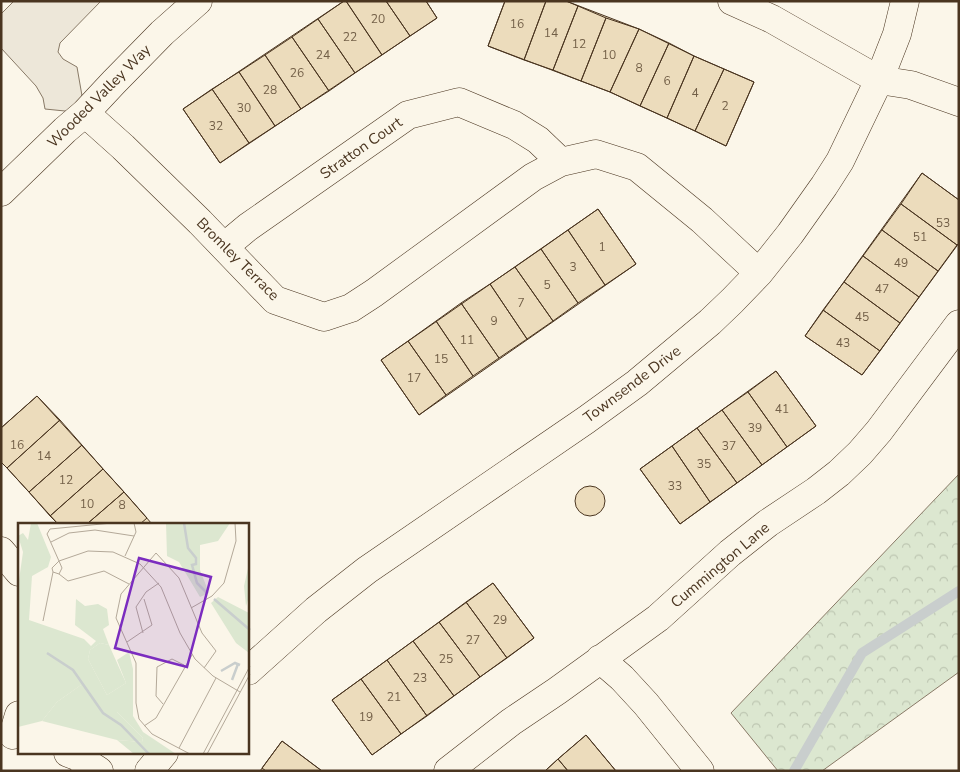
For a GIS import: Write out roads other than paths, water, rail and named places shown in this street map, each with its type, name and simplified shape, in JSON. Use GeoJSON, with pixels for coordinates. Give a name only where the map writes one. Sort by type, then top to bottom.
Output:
{"type":"FeatureCollection","features":[{"type":"Feature","properties":{"kind":"street","name":"Wooded Valley Way"},"geometry":{"type":"LineString","coordinates":[[1,192],[85,112],[162,33],[198,1]]}},
{"type":"Feature","properties":{"kind":"street"},"geometry":{"type":"LineString","coordinates":[[732,1],[772,20],[879,80],[911,85],[959,102]]}},
{"type":"Feature","properties":{"kind":"street","name":"Townsende Drive"},"geometry":{"type":"LineString","coordinates":[[249,670],[316,610],[367,570],[638,383],[732,301],[790,234],[840,161],[879,80],[897,34],[905,1]]}},
{"type":"Feature","properties":{"kind":"street","name":"Stratton Court"},"geometry":{"type":"LineString","coordinates":[[224,247],[248,227],[408,115],[459,102],[514,125],[538,140],[561,162]]}},
{"type":"Feature","properties":{"kind":"street","name":"Bromley Terrace"},"geometry":{"type":"LineString","coordinates":[[85,112],[200,222],[275,300],[324,317],[352,308],[533,177],[561,162]]}},
{"type":"Feature","properties":{"kind":"street"},"geometry":{"type":"LineString","coordinates":[[561,162],[596,154],[636,166],[702,220],[758,272]]}},
{"type":"Feature","properties":{"kind":"street","name":"Cummington Lane"},"geometry":{"type":"LineString","coordinates":[[448,771],[511,722],[658,618],[730,554],[839,473],[879,432],[959,324]]}},
{"type":"Feature","properties":{"kind":"street"},"geometry":{"type":"LineString","coordinates":[[1,551],[18,571]]}},
{"type":"Feature","properties":{"kind":"street"},"geometry":{"type":"LineString","coordinates":[[600,659],[622,678],[646,704],[700,771]]}},
{"type":"Feature","properties":{"kind":"street"},"geometry":{"type":"LineString","coordinates":[[71,754],[99,771]]}},
{"type":"Feature","properties":{"kind":"street"},"geometry":{"type":"LineString","coordinates":[[149,771],[163,754]]}},
{"type":"Feature","properties":{"kind":"waterway"},"geometry":{"type":"LineString","coordinates":[[794,771],[862,653],[959,591]]}}]}
